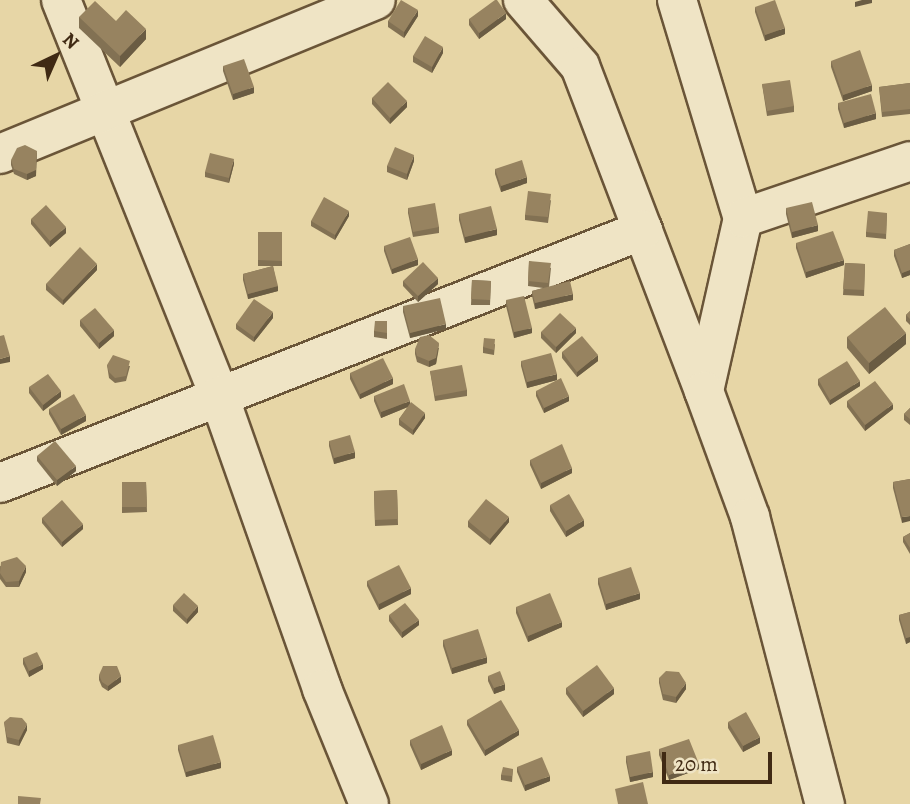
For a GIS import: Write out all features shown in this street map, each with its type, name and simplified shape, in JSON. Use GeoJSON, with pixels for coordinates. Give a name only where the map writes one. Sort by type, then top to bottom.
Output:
{"type":"FeatureCollection","features":[{"type":"Feature","properties":{"kind":"street"},"geometry":{"type":"LineString","coordinates":[[61,0],[219,396],[322,690],[369,804]]}},
{"type":"Feature","properties":{"kind":"street"},"geometry":{"type":"LineString","coordinates":[[0,154],[376,0]]}},
{"type":"Feature","properties":{"kind":"street"},"geometry":{"type":"LineString","coordinates":[[523,0],[580,66],[704,391],[750,517],[825,804]]}},
{"type":"Feature","properties":{"kind":"street"},"geometry":{"type":"LineString","coordinates":[[677,0],[743,218],[704,391]]}},
{"type":"Feature","properties":{"kind":"street"},"geometry":{"type":"LineString","coordinates":[[743,218],[910,161]]}},
{"type":"Feature","properties":{"kind":"street"},"geometry":{"type":"LineString","coordinates":[[0,483],[643,230]]}},
{"type":"Feature","properties":{"kind":"building"},"geometry":{"type":"Polygon","coordinates":[[[401,0],[418,10],[404,32],[388,21],[401,0]]]}},
{"type":"Feature","properties":{"kind":"building"},"geometry":{"type":"Polygon","coordinates":[[[495,0],[506,13],[479,33],[469,19],[495,0]]]}},
{"type":"Feature","properties":{"kind":"building"},"geometry":{"type":"Polygon","coordinates":[[[775,0],[785,28],[765,35],[755,7],[775,0]]]}},
{"type":"Feature","properties":{"kind":"building"},"geometry":{"type":"Polygon","coordinates":[[[95,1],[116,21],[126,10],[146,29],[120,56],[79,17],[95,1]]]}},
{"type":"Feature","properties":{"kind":"building"},"geometry":{"type":"Polygon","coordinates":[[[425,36],[443,47],[432,67],[413,56],[425,36]]]}},
{"type":"Feature","properties":{"kind":"building"},"geometry":{"type":"Polygon","coordinates":[[[860,50],[872,85],[843,95],[831,61],[860,50]]]}},
{"type":"Feature","properties":{"kind":"building"},"geometry":{"type":"Polygon","coordinates":[[[244,59],[254,87],[233,94],[223,66],[244,59]]]}},
{"type":"Feature","properties":{"kind":"building"},"geometry":{"type":"Polygon","coordinates":[[[790,80],[794,106],[767,111],[762,84],[790,80]]]}},
{"type":"Feature","properties":{"kind":"building"},"geometry":{"type":"Polygon","coordinates":[[[388,82],[407,101],[390,118],[372,98],[388,82]]]}},
{"type":"Feature","properties":{"kind":"building"},"geometry":{"type":"Polygon","coordinates":[[[910,83],[910,109],[882,112],[879,87],[910,83]]]}},
{"type":"Feature","properties":{"kind":"building"},"geometry":{"type":"Polygon","coordinates":[[[871,94],[876,113],[844,123],[838,103],[871,94]]]}},
{"type":"Feature","properties":{"kind":"building"},"geometry":{"type":"Polygon","coordinates":[[[25,145],[37,151],[36,170],[27,174],[14,169],[11,160],[17,148],[25,145]]]}},
{"type":"Feature","properties":{"kind":"building"},"geometry":{"type":"Polygon","coordinates":[[[395,147],[414,155],[407,174],[387,166],[395,147]]]}},
{"type":"Feature","properties":{"kind":"building"},"geometry":{"type":"Polygon","coordinates":[[[210,153],[234,159],[229,178],[205,172],[210,153]]]}},
{"type":"Feature","properties":{"kind":"building"},"geometry":{"type":"Polygon","coordinates":[[[522,160],[527,177],[501,186],[495,169],[522,160]]]}},
{"type":"Feature","properties":{"kind":"building"},"geometry":{"type":"Polygon","coordinates":[[[528,191],[551,194],[548,217],[525,215],[528,191]]]}},
{"type":"Feature","properties":{"kind":"building"},"geometry":{"type":"Polygon","coordinates":[[[324,197],[349,211],[335,235],[311,221],[324,197]]]}},
{"type":"Feature","properties":{"kind":"building"},"geometry":{"type":"Polygon","coordinates":[[[812,202],[818,225],[792,232],[786,208],[812,202]]]}},
{"type":"Feature","properties":{"kind":"building"},"geometry":{"type":"Polygon","coordinates":[[[435,203],[439,227],[413,232],[408,208],[435,203]]]}},
{"type":"Feature","properties":{"kind":"building"},"geometry":{"type":"Polygon","coordinates":[[[46,205],[66,227],[50,241],[31,219],[46,205]]]}},
{"type":"Feature","properties":{"kind":"building"},"geometry":{"type":"Polygon","coordinates":[[[491,206],[497,229],[465,237],[459,214],[491,206]]]}},
{"type":"Feature","properties":{"kind":"building"},"geometry":{"type":"Polygon","coordinates":[[[868,211],[887,213],[886,234],[866,232],[868,211]]]}},
{"type":"Feature","properties":{"kind":"building"},"geometry":{"type":"Polygon","coordinates":[[[833,231],[844,260],[806,272],[796,243],[833,231]]]}},
{"type":"Feature","properties":{"kind":"building"},"geometry":{"type":"Polygon","coordinates":[[[258,232],[282,232],[282,261],[258,260],[258,232]]]}},
{"type":"Feature","properties":{"kind":"building"},"geometry":{"type":"Polygon","coordinates":[[[410,237],[418,259],[392,269],[384,246],[410,237]]]}},
{"type":"Feature","properties":{"kind":"building"},"geometry":{"type":"Polygon","coordinates":[[[910,244],[910,270],[902,273],[894,250],[910,244]]]}},
{"type":"Feature","properties":{"kind":"building"},"geometry":{"type":"Polygon","coordinates":[[[80,247],[97,264],[63,300],[46,284],[80,247]]]}},
{"type":"Feature","properties":{"kind":"building"},"geometry":{"type":"Polygon","coordinates":[[[529,261],[551,263],[548,283],[528,281],[529,261]]]}},
{"type":"Feature","properties":{"kind":"building"},"geometry":{"type":"Polygon","coordinates":[[[423,262],[438,278],[418,296],[403,281],[423,262]]]}},
{"type":"Feature","properties":{"kind":"building"},"geometry":{"type":"Polygon","coordinates":[[[845,263],[865,264],[864,290],[843,289],[845,263]]]}},
{"type":"Feature","properties":{"kind":"building"},"geometry":{"type":"Polygon","coordinates":[[[273,266],[278,286],[248,294],[243,274],[273,266]]]}},
{"type":"Feature","properties":{"kind":"building"},"geometry":{"type":"Polygon","coordinates":[[[472,280],[491,281],[490,300],[471,299],[472,280]]]}},
{"type":"Feature","properties":{"kind":"building"},"geometry":{"type":"Polygon","coordinates":[[[570,281],[573,294],[535,303],[532,291],[570,281]]]}},
{"type":"Feature","properties":{"kind":"building"},"geometry":{"type":"Polygon","coordinates":[[[524,296],[532,328],[514,332],[506,300],[524,296]]]}},
{"type":"Feature","properties":{"kind":"building"},"geometry":{"type":"Polygon","coordinates":[[[440,298],[446,324],[410,333],[403,306],[440,298]]]}},
{"type":"Feature","properties":{"kind":"building"},"geometry":{"type":"Polygon","coordinates":[[[254,299],[273,312],[254,337],[236,324],[254,299]]]}},
{"type":"Feature","properties":{"kind":"building"},"geometry":{"type":"Polygon","coordinates":[[[885,307],[906,333],[869,363],[847,337],[885,307]]]}},
{"type":"Feature","properties":{"kind":"building"},"geometry":{"type":"Polygon","coordinates":[[[95,308],[114,330],[99,343],[80,320],[95,308]]]}},
{"type":"Feature","properties":{"kind":"building"},"geometry":{"type":"Polygon","coordinates":[[[560,313],[576,328],[556,347],[541,332],[560,313]]]}},
{"type":"Feature","properties":{"kind":"building"},"geometry":{"type":"Polygon","coordinates":[[[375,321],[387,321],[387,333],[374,331],[375,321]]]}},
{"type":"Feature","properties":{"kind":"building"},"geometry":{"type":"Polygon","coordinates":[[[4,335],[10,356],[0,359],[0,336],[4,335]]]}},
{"type":"Feature","properties":{"kind":"building"},"geometry":{"type":"Polygon","coordinates":[[[429,335],[439,343],[436,358],[429,361],[417,356],[415,349],[420,337],[429,335]]]}},
{"type":"Feature","properties":{"kind":"building"},"geometry":{"type":"Polygon","coordinates":[[[582,336],[598,355],[577,372],[562,352],[582,336]]]}},
{"type":"Feature","properties":{"kind":"building"},"geometry":{"type":"Polygon","coordinates":[[[484,338],[495,339],[494,350],[483,347],[484,338]]]}},
{"type":"Feature","properties":{"kind":"building"},"geometry":{"type":"Polygon","coordinates":[[[551,353],[557,374],[527,382],[521,361],[551,353]]]}},
{"type":"Feature","properties":{"kind":"building"},"geometry":{"type":"Polygon","coordinates":[[[113,355],[130,361],[126,376],[115,378],[109,372],[107,365],[113,355]]]}},
{"type":"Feature","properties":{"kind":"building"},"geometry":{"type":"Polygon","coordinates":[[[383,358],[393,378],[360,394],[350,373],[383,358]]]}},
{"type":"Feature","properties":{"kind":"building"},"geometry":{"type":"Polygon","coordinates":[[[847,361],[860,381],[830,400],[818,379],[847,361]]]}},
{"type":"Feature","properties":{"kind":"building"},"geometry":{"type":"Polygon","coordinates":[[[462,365],[467,390],[435,396],[430,371],[462,365]]]}},
{"type":"Feature","properties":{"kind":"building"},"geometry":{"type":"Polygon","coordinates":[[[48,374],[61,391],[43,405],[29,387],[48,374]]]}},
{"type":"Feature","properties":{"kind":"building"},"geometry":{"type":"Polygon","coordinates":[[[561,378],[569,396],[544,408],[536,391],[561,378]]]}},
{"type":"Feature","properties":{"kind":"building"},"geometry":{"type":"Polygon","coordinates":[[[875,381],[893,404],[865,425],[847,401],[875,381]]]}},
{"type":"Feature","properties":{"kind":"building"},"geometry":{"type":"Polygon","coordinates":[[[404,384],[410,401],[381,412],[374,396],[404,384]]]}},
{"type":"Feature","properties":{"kind":"building"},"geometry":{"type":"Polygon","coordinates":[[[74,394],[86,415],[61,429],[49,409],[74,394]]]}},
{"type":"Feature","properties":{"kind":"building"},"geometry":{"type":"Polygon","coordinates":[[[411,402],[425,413],[413,430],[399,419],[411,402]]]}},
{"type":"Feature","properties":{"kind":"building"},"geometry":{"type":"Polygon","coordinates":[[[910,408],[910,419],[904,414],[910,408]]]}},
{"type":"Feature","properties":{"kind":"building"},"geometry":{"type":"Polygon","coordinates":[[[350,435],[355,452],[334,458],[329,441],[350,435]]]}},
{"type":"Feature","properties":{"kind":"building"},"geometry":{"type":"Polygon","coordinates":[[[55,441],[76,466],[57,480],[37,456],[55,441]]]}},
{"type":"Feature","properties":{"kind":"building"},"geometry":{"type":"Polygon","coordinates":[[[562,444],[572,468],[541,483],[530,460],[562,444]]]}},
{"type":"Feature","properties":{"kind":"building"},"geometry":{"type":"Polygon","coordinates":[[[910,479],[910,516],[902,517],[893,482],[910,479]]]}},
{"type":"Feature","properties":{"kind":"building"},"geometry":{"type":"Polygon","coordinates":[[[122,482],[146,482],[147,507],[122,507],[122,482]]]}},
{"type":"Feature","properties":{"kind":"building"},"geometry":{"type":"Polygon","coordinates":[[[397,490],[398,519],[375,520],[374,491],[397,490]]]}},
{"type":"Feature","properties":{"kind":"building"},"geometry":{"type":"Polygon","coordinates":[[[569,494],[584,520],[566,531],[550,505],[569,494]]]}},
{"type":"Feature","properties":{"kind":"building"},"geometry":{"type":"Polygon","coordinates":[[[486,499],[509,517],[490,539],[468,521],[486,499]]]}},
{"type":"Feature","properties":{"kind":"building"},"geometry":{"type":"Polygon","coordinates":[[[62,500],[83,524],[62,542],[42,518],[62,500]]]}},
{"type":"Feature","properties":{"kind":"building"},"geometry":{"type":"Polygon","coordinates":[[[910,533],[910,548],[903,537],[910,533]]]}},
{"type":"Feature","properties":{"kind":"building"},"geometry":{"type":"Polygon","coordinates":[[[17,557],[26,566],[19,581],[6,582],[0,573],[1,562],[17,557]]]}},
{"type":"Feature","properties":{"kind":"building"},"geometry":{"type":"Polygon","coordinates":[[[399,565],[411,588],[379,604],[367,581],[399,565]]]}},
{"type":"Feature","properties":{"kind":"building"},"geometry":{"type":"Polygon","coordinates":[[[631,567],[640,593],[606,604],[598,578],[631,567]]]}},
{"type":"Feature","properties":{"kind":"building"},"geometry":{"type":"Polygon","coordinates":[[[184,593],[198,606],[187,619],[173,605],[184,593]]]}},
{"type":"Feature","properties":{"kind":"building"},"geometry":{"type":"Polygon","coordinates":[[[550,593],[562,622],[528,636],[516,607],[550,593]]]}},
{"type":"Feature","properties":{"kind":"building"},"geometry":{"type":"Polygon","coordinates":[[[405,603],[419,620],[402,632],[389,615],[405,603]]]}},
{"type":"Feature","properties":{"kind":"building"},"geometry":{"type":"Polygon","coordinates":[[[910,612],[910,637],[906,638],[899,615],[910,612]]]}},
{"type":"Feature","properties":{"kind":"building"},"geometry":{"type":"Polygon","coordinates":[[[478,629],[487,657],[452,668],[443,640],[478,629]]]}},
{"type":"Feature","properties":{"kind":"building"},"geometry":{"type":"Polygon","coordinates":[[[37,652],[43,664],[29,671],[23,658],[37,652]]]}},
{"type":"Feature","properties":{"kind":"building"},"geometry":{"type":"Polygon","coordinates":[[[597,665],[614,688],[583,711],[566,688],[597,665]]]}},
{"type":"Feature","properties":{"kind":"building"},"geometry":{"type":"Polygon","coordinates":[[[103,666],[117,666],[121,676],[108,686],[102,682],[99,675],[103,666]]]}},
{"type":"Feature","properties":{"kind":"building"},"geometry":{"type":"Polygon","coordinates":[[[500,671],[505,684],[494,688],[488,676],[500,671]]]}},
{"type":"Feature","properties":{"kind":"building"},"geometry":{"type":"Polygon","coordinates":[[[666,671],[679,672],[686,683],[676,697],[663,694],[659,678],[666,671]]]}},
{"type":"Feature","properties":{"kind":"building"},"geometry":{"type":"Polygon","coordinates":[[[501,700],[519,730],[485,750],[467,720],[501,700]]]}},
{"type":"Feature","properties":{"kind":"building"},"geometry":{"type":"Polygon","coordinates":[[[746,712],[760,737],[743,746],[728,722],[746,712]]]}},
{"type":"Feature","properties":{"kind":"building"},"geometry":{"type":"Polygon","coordinates":[[[10,717],[22,718],[27,724],[19,740],[7,737],[4,722],[10,717]]]}},
{"type":"Feature","properties":{"kind":"building"},"geometry":{"type":"Polygon","coordinates":[[[442,725],[452,750],[421,764],[410,740],[442,725]]]}},
{"type":"Feature","properties":{"kind":"building"},"geometry":{"type":"Polygon","coordinates":[[[213,735],[221,762],[186,772],[178,745],[213,735]]]}},
{"type":"Feature","properties":{"kind":"building"},"geometry":{"type":"Polygon","coordinates":[[[689,739],[699,764],[669,775],[659,749],[689,739]]]}},
{"type":"Feature","properties":{"kind":"building"},"geometry":{"type":"Polygon","coordinates":[[[650,751],[653,772],[630,777],[626,756],[650,751]]]}},
{"type":"Feature","properties":{"kind":"building"},"geometry":{"type":"Polygon","coordinates":[[[542,757],[550,776],[525,785],[517,767],[542,757]]]}},
{"type":"Feature","properties":{"kind":"building"},"geometry":{"type":"Polygon","coordinates":[[[503,767],[513,769],[512,776],[501,775],[503,767]]]}},
{"type":"Feature","properties":{"kind":"building"},"geometry":{"type":"Polygon","coordinates":[[[643,782],[648,804],[618,804],[615,789],[643,782]]]}},
{"type":"Feature","properties":{"kind":"building"},"geometry":{"type":"Polygon","coordinates":[[[18,796],[41,798],[40,804],[18,804],[18,796]]]}}]}
